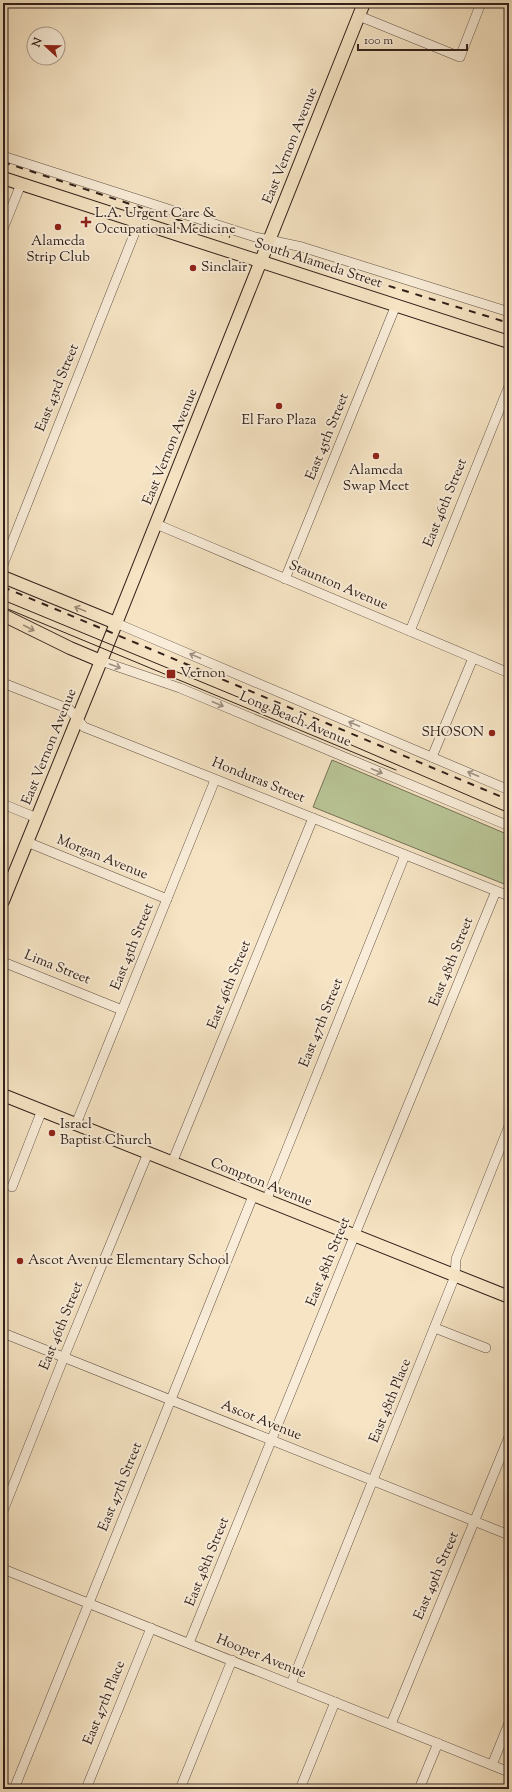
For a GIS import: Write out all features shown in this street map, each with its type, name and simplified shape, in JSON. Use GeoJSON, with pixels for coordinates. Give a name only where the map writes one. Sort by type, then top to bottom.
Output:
{"type":"FeatureCollection","features":[{"type":"Feature","properties":{"kind":"main road","name":"East Vernon Avenue"},"geometry":{"type":"LineString","coordinates":[[3,901],[262,261],[364,3]]}},
{"type":"Feature","properties":{"kind":"main road","name":"South Alameda Street"},"geometry":{"type":"LineString","coordinates":[[3,178],[509,342]]}},
{"type":"Feature","properties":{"kind":"main road","name":"Long Beach Avenue"},"geometry":{"type":"LineString","coordinates":[[3,577],[116,623]]}},
{"type":"Feature","properties":{"kind":"main road","name":"Long Beach Avenue"},"geometry":{"type":"LineString","coordinates":[[3,615],[70,648],[101,661]]}},
{"type":"Feature","properties":{"kind":"main road","name":"Compton Avenue"},"geometry":{"type":"LineString","coordinates":[[3,1095],[509,1297]]}},
{"type":"Feature","properties":{"kind":"street"},"geometry":{"type":"LineString","coordinates":[[359,16],[460,57],[481,3]]}},
{"type":"Feature","properties":{"kind":"street","name":"South Alameda Street"},"geometry":{"type":"LineString","coordinates":[[3,156],[255,237],[303,247],[509,312]]}},
{"type":"Feature","properties":{"kind":"street"},"geometry":{"type":"LineString","coordinates":[[3,229],[21,184]]}},
{"type":"Feature","properties":{"kind":"street","name":"East 43rd Street"},"geometry":{"type":"LineString","coordinates":[[3,565],[140,222]]}},
{"type":"Feature","properties":{"kind":"street","name":"East 45th Street"},"geometry":{"type":"LineString","coordinates":[[285,579],[396,305]]}},
{"type":"Feature","properties":{"kind":"street","name":"East 46th Street"},"geometry":{"type":"LineString","coordinates":[[410,631],[509,386]]}},
{"type":"Feature","properties":{"kind":"street","name":"Staunton Avenue"},"geometry":{"type":"LineString","coordinates":[[156,524],[509,673]]}},
{"type":"Feature","properties":{"kind":"street","name":"Long Beach Avenue"},"geometry":{"type":"LineString","coordinates":[[116,623],[509,790]]}},
{"type":"Feature","properties":{"kind":"street"},"geometry":{"type":"LineString","coordinates":[[432,757],[473,658]]}},
{"type":"Feature","properties":{"kind":"street","name":"Long Beach Avenue"},"geometry":{"type":"LineString","coordinates":[[101,661],[180,688],[509,826]]}},
{"type":"Feature","properties":{"kind":"street","name":"Honduras Street"},"geometry":{"type":"LineString","coordinates":[[3,683],[69,709],[84,727],[509,896]]}},
{"type":"Feature","properties":{"kind":"street","name":"East 45th Street"},"geometry":{"type":"LineString","coordinates":[[76,1124],[215,780]]}},
{"type":"Feature","properties":{"kind":"street"},"geometry":{"type":"LineString","coordinates":[[3,804],[37,818]]}},
{"type":"Feature","properties":{"kind":"street","name":"East 46th Street"},"geometry":{"type":"LineString","coordinates":[[172,1162],[313,818]]}},
{"type":"Feature","properties":{"kind":"street","name":"Morgan Avenue"},"geometry":{"type":"LineString","coordinates":[[27,842],[167,899]]}},
{"type":"Feature","properties":{"kind":"street","name":"East 47th Street"},"geometry":{"type":"LineString","coordinates":[[266,1201],[405,855]]}},
{"type":"Feature","properties":{"kind":"street","name":"East 48th Street"},"geometry":{"type":"LineString","coordinates":[[189,1643],[354,1236],[496,892]]}},
{"type":"Feature","properties":{"kind":"street","name":"Lima Street"},"geometry":{"type":"LineString","coordinates":[[3,962],[122,1010]]}},
{"type":"Feature","properties":{"kind":"street"},"geometry":{"type":"LineString","coordinates":[[12,1187],[42,1110]]}},
{"type":"Feature","properties":{"kind":"street","name":"East 48th Place"},"geometry":{"type":"LineString","coordinates":[[291,1684],[435,1328],[455,1276],[456,1259],[509,1126]]}},
{"type":"Feature","properties":{"kind":"street","name":"East 46th Street"},"geometry":{"type":"LineString","coordinates":[[3,1511],[148,1152]]}},
{"type":"Feature","properties":{"kind":"street","name":"East 47th Street"},"geometry":{"type":"LineString","coordinates":[[14,1789],[253,1196]]}},
{"type":"Feature","properties":{"kind":"street"},"geometry":{"type":"LineString","coordinates":[[435,1328],[486,1348]]}},
{"type":"Feature","properties":{"kind":"street","name":"Ascot Avenue"},"geometry":{"type":"LineString","coordinates":[[3,1333],[509,1535]]}},
{"type":"Feature","properties":{"kind":"street","name":"East 49th Street"},"geometry":{"type":"LineString","coordinates":[[391,1724],[509,1438]]}},
{"type":"Feature","properties":{"kind":"street","name":"Hooper Avenue"},"geometry":{"type":"LineString","coordinates":[[3,1569],[509,1772]]}},
{"type":"Feature","properties":{"kind":"street","name":"East 47th Place"},"geometry":{"type":"LineString","coordinates":[[86,1789],[151,1628]]}},
{"type":"Feature","properties":{"kind":"street"},"geometry":{"type":"LineString","coordinates":[[180,1789],[232,1660]]}},
{"type":"Feature","properties":{"kind":"street"},"geometry":{"type":"LineString","coordinates":[[300,1789],[335,1702]]}},
{"type":"Feature","properties":{"kind":"street"},"geometry":{"type":"LineString","coordinates":[[492,1765],[509,1723]]}},
{"type":"Feature","properties":{"kind":"street"},"geometry":{"type":"LineString","coordinates":[[419,1789],[438,1743]]}},
{"type":"Feature","properties":{"kind":"green space"},"geometry":{"type":"Polygon","coordinates":[[[332,760],[509,835],[509,886],[313,807],[332,760]]]}},
{"type":"Feature","properties":{"kind":"tram line"},"geometry":{"type":"LineString","coordinates":[[3,600],[291,719],[509,813]]}},
{"type":"Feature","properties":{"kind":"tram line"},"geometry":{"type":"LineString","coordinates":[[3,607],[396,770]]}},
{"type":"Feature","properties":{"kind":"railway"},"geometry":{"type":"LineString","coordinates":[[3,162],[230,237]]}},
{"type":"Feature","properties":{"kind":"railway"},"geometry":{"type":"LineString","coordinates":[[295,257],[509,323]]}},
{"type":"Feature","properties":{"kind":"railway"},"geometry":{"type":"LineString","coordinates":[[3,587],[509,800]]}},
{"type":"Feature","properties":{"kind":"place","name":"L.A. Urgent Care & Occupational Medicine"},"geometry":{"type":"Point","coordinates":[86,222]}},
{"type":"Feature","properties":{"kind":"place","name":"Alameda Strip Club"},"geometry":{"type":"Point","coordinates":[58,227]}},
{"type":"Feature","properties":{"kind":"place","name":"Sinclair"},"geometry":{"type":"Point","coordinates":[193,268]}},
{"type":"Feature","properties":{"kind":"place","name":"El Faro Plaza"},"geometry":{"type":"Point","coordinates":[279,406]}},
{"type":"Feature","properties":{"kind":"place","name":"Alameda Swap Meet"},"geometry":{"type":"Point","coordinates":[376,456]}},
{"type":"Feature","properties":{"kind":"place","name":"Vernon"},"geometry":{"type":"Point","coordinates":[171,674]}},
{"type":"Feature","properties":{"kind":"place","name":"SHOSON"},"geometry":{"type":"Point","coordinates":[492,733]}},
{"type":"Feature","properties":{"kind":"place","name":"Israel Baptist Church"},"geometry":{"type":"Point","coordinates":[52,1133]}},
{"type":"Feature","properties":{"kind":"place","name":"Ascot Avenue Elementary School"},"geometry":{"type":"Point","coordinates":[20,1261]}}]}
